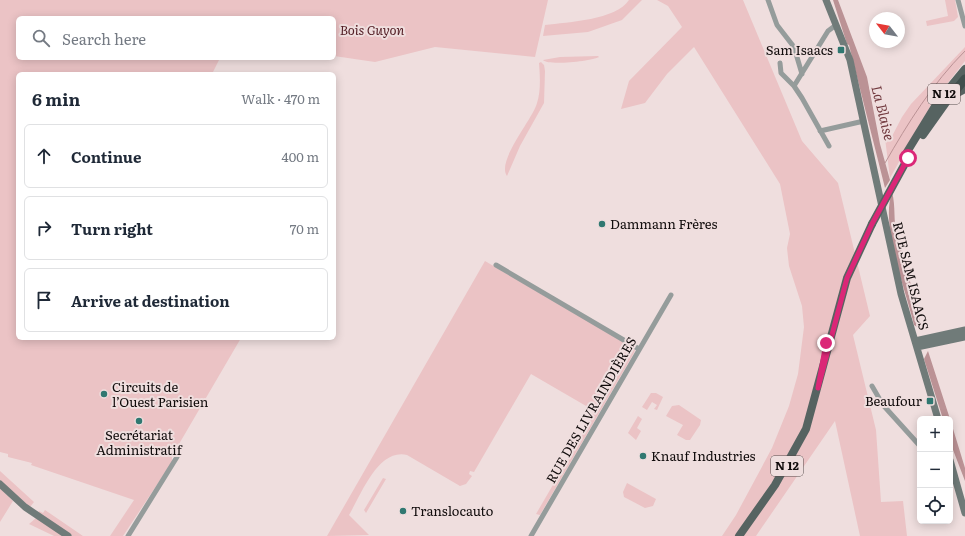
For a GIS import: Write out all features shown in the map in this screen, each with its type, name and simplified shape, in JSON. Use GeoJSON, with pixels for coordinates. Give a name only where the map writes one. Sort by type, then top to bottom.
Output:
{"type":"FeatureCollection","features":[{"type":"Feature","properties":{"kind":"highway","name":"N 12"},"geometry":{"type":"LineString","coordinates":[[950,97],[965,79]]}},
{"type":"Feature","properties":{"kind":"main road","name":"RUE SAM ISAACS"},"geometry":{"type":"LineString","coordinates":[[826,0],[850,60],[896,272],[937,416]]}},
{"type":"Feature","properties":{"kind":"main road","name":"N 12"},"geometry":{"type":"LineString","coordinates":[[739,536],[775,485],[806,429],[847,278],[872,221],[937,104],[965,69]]}},
{"type":"Feature","properties":{"kind":"main road"},"geometry":{"type":"LineString","coordinates":[[950,97],[965,89]]}},
{"type":"Feature","properties":{"kind":"main road","name":"N 12"},"geometry":{"type":"LineString","coordinates":[[908,155],[950,97]]}},
{"type":"Feature","properties":{"kind":"main road"},"geometry":{"type":"LineString","coordinates":[[916,344],[965,330]]}},
{"type":"Feature","properties":{"kind":"main road"},"geometry":{"type":"LineString","coordinates":[[916,344],[965,337]]}},
{"type":"Feature","properties":{"kind":"main road"},"geometry":{"type":"LineString","coordinates":[[953,475],[965,513]]}},
{"type":"Feature","properties":{"kind":"main road"},"geometry":{"type":"LineString","coordinates":[[0,484],[25,507],[68,536]]}},
{"type":"Feature","properties":{"kind":"street"},"geometry":{"type":"LineString","coordinates":[[768,0],[778,26],[794,47],[802,74]]}},
{"type":"Feature","properties":{"kind":"street"},"geometry":{"type":"LineString","coordinates":[[958,0],[965,26]]}},
{"type":"Feature","properties":{"kind":"street"},"geometry":{"type":"LineString","coordinates":[[794,86],[828,31],[836,25]]}},
{"type":"Feature","properties":{"kind":"street"},"geometry":{"type":"LineString","coordinates":[[780,63],[781,73],[794,86],[828,146]]}},
{"type":"Feature","properties":{"kind":"street"},"geometry":{"type":"LineString","coordinates":[[820,131],[864,121]]}},
{"type":"Feature","properties":{"kind":"street"},"geometry":{"type":"LineString","coordinates":[[496,265],[639,348]]}},
{"type":"Feature","properties":{"kind":"street","name":"RUE DES LIVRAINDIÈRES"},"geometry":{"type":"LineString","coordinates":[[531,536],[670,295]]}},
{"type":"Feature","properties":{"kind":"street"},"geometry":{"type":"LineString","coordinates":[[872,386],[883,405],[917,443]]}},
{"type":"Feature","properties":{"kind":"street"},"geometry":{"type":"LineString","coordinates":[[128,536],[177,457]]}},
{"type":"Feature","properties":{"kind":"green space","name":"Bois Guyon"},"geometry":{"type":"Polygon","coordinates":[[[0,0],[548,0],[535,57],[435,47],[375,62],[336,56],[336,16],[16,16],[16,60],[219,60],[213,72],[16,72],[16,340],[240,340],[172,456],[172,462],[123,536],[110,536],[134,500],[31,465],[32,463],[8,457],[8,454],[0,452],[0,0]]]}},
{"type":"Feature","properties":{"kind":"green space"},"geometry":{"type":"Polygon","coordinates":[[[629,0],[642,0],[622,20],[588,32],[543,36],[545,25],[603,16],[623,7],[629,0]]]}},
{"type":"Feature","properties":{"kind":"green space"},"geometry":{"type":"Polygon","coordinates":[[[657,0],[743,0],[802,141],[838,183],[870,316],[853,335],[876,430],[881,502],[903,501],[907,536],[860,536],[835,421],[756,536],[722,536],[736,515],[772,448],[789,406],[798,374],[804,327],[802,306],[789,266],[787,248],[790,234],[780,184],[694,47],[667,74],[645,103],[621,109],[629,81],[682,27],[668,6],[657,0]]]}},
{"type":"Feature","properties":{"kind":"green space"},"geometry":{"type":"Polygon","coordinates":[[[945,0],[955,0],[958,17],[954,21],[927,26],[926,21],[948,16],[945,0]]]}},
{"type":"Feature","properties":{"kind":"green space"},"geometry":{"type":"Polygon","coordinates":[[[965,47],[965,61],[932,103],[890,178],[885,138],[889,142],[902,117],[911,104],[965,47]]]}},
{"type":"Feature","properties":{"kind":"green space"},"geometry":{"type":"Polygon","coordinates":[[[560,57],[599,57],[595,59],[561,63],[547,62],[543,60],[560,57]]]}},
{"type":"Feature","properties":{"kind":"green space"},"geometry":{"type":"Polygon","coordinates":[[[541,62],[544,65],[545,71],[544,103],[520,146],[507,176],[505,169],[506,161],[537,103],[540,88],[539,63],[541,62]]]}},
{"type":"Feature","properties":{"kind":"green space"},"geometry":{"type":"Polygon","coordinates":[[[485,261],[632,347],[635,350],[634,353],[540,515],[536,514],[592,418],[593,410],[531,374],[474,472],[470,471],[469,474],[472,476],[466,484],[460,486],[407,455],[397,455],[387,459],[379,466],[365,485],[349,515],[369,535],[327,536],[485,261]]]}},
{"type":"Feature","properties":{"kind":"green space"},"geometry":{"type":"Polygon","coordinates":[[[651,393],[656,393],[663,397],[657,410],[654,409],[657,405],[652,402],[647,410],[642,407],[651,393]]]}},
{"type":"Feature","properties":{"kind":"green space"},"geometry":{"type":"Polygon","coordinates":[[[679,405],[701,420],[700,425],[690,440],[686,440],[677,435],[683,425],[666,416],[672,406],[679,405]]]}},
{"type":"Feature","properties":{"kind":"green space"},"geometry":{"type":"Polygon","coordinates":[[[638,416],[642,419],[637,428],[641,431],[636,440],[628,433],[638,416]]]}},
{"type":"Feature","properties":{"kind":"green space"},"geometry":{"type":"Polygon","coordinates":[[[0,471],[34,502],[30,507],[0,482],[0,471]]]}},
{"type":"Feature","properties":{"kind":"green space"},"geometry":{"type":"Polygon","coordinates":[[[383,478],[386,479],[366,513],[364,510],[383,478]]]}},
{"type":"Feature","properties":{"kind":"green space"},"geometry":{"type":"Polygon","coordinates":[[[627,483],[656,499],[653,506],[645,508],[624,497],[623,492],[627,483]]]}},
{"type":"Feature","properties":{"kind":"green space"},"geometry":{"type":"Polygon","coordinates":[[[0,488],[13,501],[0,522],[0,488]]]}},
{"type":"Feature","properties":{"kind":"green space"},"geometry":{"type":"Polygon","coordinates":[[[45,510],[83,536],[72,536],[38,513],[39,511],[43,513],[45,510]]]}},
{"type":"Feature","properties":{"kind":"green space"},"geometry":{"type":"Polygon","coordinates":[[[36,518],[64,536],[54,536],[29,524],[36,518]]]}},
{"type":"Feature","properties":{"kind":"shaded area"},"geometry":{"type":"Polygon","coordinates":[[[833,0],[838,0],[867,77],[880,144],[890,180],[885,188],[849,45],[847,44],[833,0]]]}},
{"type":"Feature","properties":{"kind":"shaded area"},"geometry":{"type":"Polygon","coordinates":[[[892,192],[896,230],[922,330],[914,325],[892,240],[889,222],[889,206],[892,192]]]}},
{"type":"Feature","properties":{"kind":"shaded area"},"geometry":{"type":"Polygon","coordinates":[[[928,351],[949,416],[942,416],[924,359],[928,351]]]}},
{"type":"Feature","properties":{"kind":"shaded area"},"geometry":{"type":"Polygon","coordinates":[[[953,429],[965,468],[965,481],[953,450],[953,429]]]}},
{"type":"Feature","properties":{"kind":"waterway","name":"La Blaise"},"geometry":{"type":"LineString","coordinates":[[885,163],[921,104],[931,90],[965,51]]}},
{"type":"Feature","properties":{"kind":"place","name":"Sam Isaacs"},"geometry":{"type":"Point","coordinates":[841,50]}},
{"type":"Feature","properties":{"kind":"place","name":"Dammann Frères"},"geometry":{"type":"Point","coordinates":[602,224]}},
{"type":"Feature","properties":{"kind":"place","name":"Circuits de l’Ouest Parisien"},"geometry":{"type":"Point","coordinates":[104,394]}},
{"type":"Feature","properties":{"kind":"place","name":"Beaufour"},"geometry":{"type":"Point","coordinates":[930,401]}},
{"type":"Feature","properties":{"kind":"place","name":"Secrétariat Administratif"},"geometry":{"type":"Point","coordinates":[139,421]}},
{"type":"Feature","properties":{"kind":"place","name":"Knauf Industries"},"geometry":{"type":"Point","coordinates":[643,456]}},
{"type":"Feature","properties":{"kind":"place","name":"Translocauto"},"geometry":{"type":"Point","coordinates":[403,511]}},
{"type":"Feature","properties":{"kind":"route"},"geometry":{"type":"LineString","coordinates":[[826,343],[818,388],[840,299],[847,278],[872,224],[908,158]]}}]}
